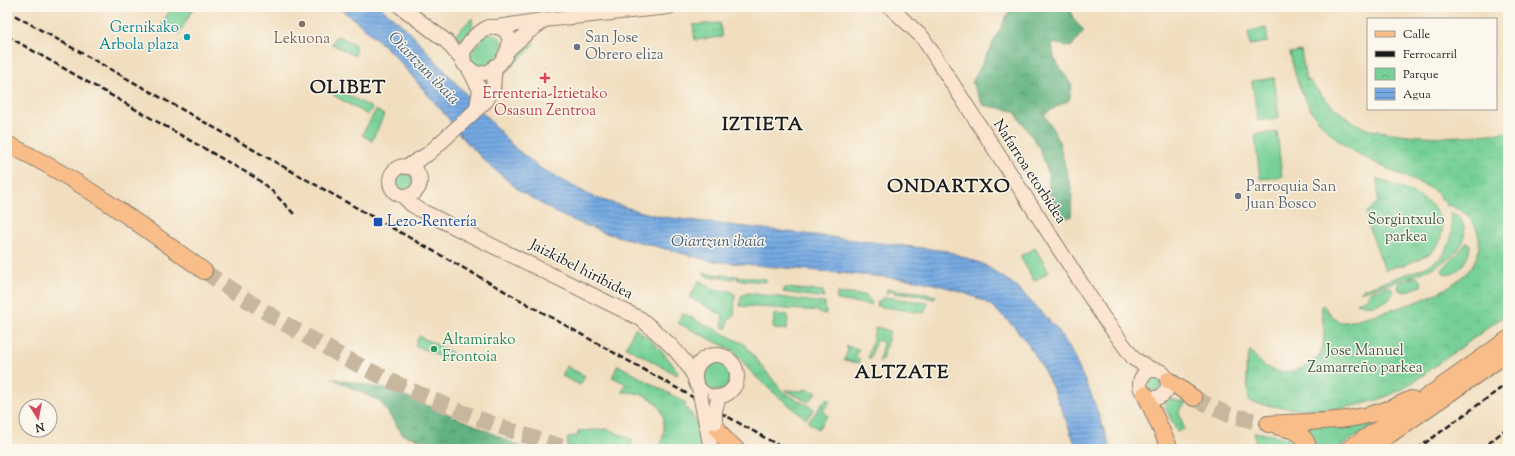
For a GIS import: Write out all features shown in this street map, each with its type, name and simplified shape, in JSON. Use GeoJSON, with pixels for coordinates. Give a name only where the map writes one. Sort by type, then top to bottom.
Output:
{"type":"FeatureCollection","features":[{"type":"Feature","properties":{"kind":"main road"},"geometry":{"type":"LineString","coordinates":[[401,7],[446,41],[466,66],[480,90],[477,107]]}},
{"type":"Feature","properties":{"kind":"main road"},"geometry":{"type":"LineString","coordinates":[[466,66],[463,51],[468,43],[484,28],[669,7]]}},
{"type":"Feature","properties":{"kind":"main road","name":"Nafarroa etorbidea"},"geometry":{"type":"LineString","coordinates":[[890,7],[907,21],[923,38],[1103,317],[1134,359],[1143,388]]}},
{"type":"Feature","properties":{"kind":"main road"},"geometry":{"type":"LineString","coordinates":[[466,66],[484,74],[495,66],[509,50],[530,31],[549,20]]}},
{"type":"Feature","properties":{"kind":"main road"},"geometry":{"type":"LineString","coordinates":[[497,27],[508,36],[509,50]]}},
{"type":"Feature","properties":{"kind":"main road"},"geometry":{"type":"LineString","coordinates":[[446,41],[457,44],[468,43]]}},
{"type":"Feature","properties":{"kind":"main road"},"geometry":{"type":"LineString","coordinates":[[428,154],[414,192],[403,196],[394,191],[390,179],[398,168],[406,167],[428,154],[477,107],[487,100],[492,92],[495,66]]}},
{"type":"Feature","properties":{"kind":"main road"},"geometry":{"type":"LineString","coordinates":[[7,144],[60,172],[104,199],[204,271]]}},
{"type":"Feature","properties":{"kind":"main road"},"geometry":{"type":"LineString","coordinates":[[406,167],[414,170],[419,181],[424,202],[434,216]]}},
{"type":"Feature","properties":{"kind":"main road","name":"Jaizkibel hiribidea"},"geometry":{"type":"LineString","coordinates":[[403,196],[417,208],[641,319],[666,341],[686,364],[698,386]]}},
{"type":"Feature","properties":{"kind":"main road"},"geometry":{"type":"LineString","coordinates":[[641,319],[668,331],[681,346],[690,353],[709,356],[716,355],[727,358],[736,371],[734,384],[728,392],[720,398],[715,410],[712,424],[711,449]]}},
{"type":"Feature","properties":{"kind":"main road"},"geometry":{"type":"LineString","coordinates":[[1348,449],[1448,382],[1508,339]]}},
{"type":"Feature","properties":{"kind":"main road"},"geometry":{"type":"LineString","coordinates":[[1369,449],[1412,421],[1508,353]]}},
{"type":"Feature","properties":{"kind":"main road"},"geometry":{"type":"LineString","coordinates":[[709,356],[698,365],[698,386],[723,449]]}},
{"type":"Feature","properties":{"kind":"main road","name":"Nafarroa etorbidea"},"geometry":{"type":"LineString","coordinates":[[1134,359],[1153,370]]}},
{"type":"Feature","properties":{"kind":"main road"},"geometry":{"type":"LineString","coordinates":[[1143,388],[1155,398],[1166,387],[1160,372],[1153,370],[1146,373],[1143,388],[1170,449]]}},
{"type":"Feature","properties":{"kind":"main road"},"geometry":{"type":"LineString","coordinates":[[1309,449],[1304,437],[1294,430],[1268,424],[1334,422],[1369,415],[1399,405],[1429,387],[1448,382]]}},
{"type":"Feature","properties":{"kind":"main road"},"geometry":{"type":"LineString","coordinates":[[698,386],[706,394],[720,398]]}},
{"type":"Feature","properties":{"kind":"main road"},"geometry":{"type":"LineString","coordinates":[[1383,449],[1397,438],[1412,421]]}},
{"type":"Feature","properties":{"kind":"main road"},"geometry":{"type":"LineString","coordinates":[[712,424],[736,449]]}},
{"type":"Feature","properties":{"kind":"green space"},"geometry":{"type":"Polygon","coordinates":[[[171,7],[194,7],[179,34],[162,25],[171,7]]]}},
{"type":"Feature","properties":{"kind":"green space"},"geometry":{"type":"Polygon","coordinates":[[[1009,7],[1071,7],[1073,18],[1084,30],[1071,47],[1052,43],[1054,58],[1072,86],[1069,100],[1044,114],[1058,138],[1072,192],[1071,217],[1061,218],[1049,194],[1048,172],[1039,147],[1014,111],[983,105],[972,83],[1008,14],[1009,7]]]}},
{"type":"Feature","properties":{"kind":"green space"},"geometry":{"type":"Polygon","coordinates":[[[472,18],[471,28],[466,36],[460,40],[451,39],[472,18]]]}},
{"type":"Feature","properties":{"kind":"green space"},"geometry":{"type":"Polygon","coordinates":[[[720,23],[722,37],[695,40],[693,25],[720,23]]]}},
{"type":"Feature","properties":{"kind":"green space"},"geometry":{"type":"Polygon","coordinates":[[[1266,28],[1268,42],[1250,45],[1248,31],[1266,28]]]}},
{"type":"Feature","properties":{"kind":"green space"},"geometry":{"type":"Polygon","coordinates":[[[489,33],[500,38],[504,48],[488,66],[480,68],[470,61],[469,53],[489,33]]]}},
{"type":"Feature","properties":{"kind":"green space"},"geometry":{"type":"Polygon","coordinates":[[[339,36],[355,45],[355,56],[332,44],[335,37],[339,36]]]}},
{"type":"Feature","properties":{"kind":"green space"},"geometry":{"type":"Polygon","coordinates":[[[533,40],[534,45],[501,77],[500,92],[498,92],[497,77],[513,53],[522,45],[525,48],[533,40]]]}},
{"type":"Feature","properties":{"kind":"green space","name":"Jose Manuel Zamarreño parkea"},"geometry":{"type":"Polygon","coordinates":[[[1301,51],[1306,81],[1309,80],[1321,95],[1342,114],[1367,129],[1415,136],[1462,136],[1508,132],[1508,313],[1399,391],[1363,404],[1325,409],[1287,408],[1249,402],[1246,368],[1250,350],[1262,364],[1272,370],[1286,372],[1302,368],[1314,361],[1322,349],[1324,328],[1321,306],[1323,305],[1331,315],[1341,322],[1353,321],[1398,308],[1437,293],[1454,283],[1468,271],[1477,256],[1479,239],[1478,232],[1473,221],[1455,208],[1449,205],[1447,206],[1432,189],[1360,154],[1340,142],[1324,126],[1310,107],[1298,83],[1290,53],[1301,51]]]}},
{"type":"Feature","properties":{"kind":"green space"},"geometry":{"type":"Polygon","coordinates":[[[1274,78],[1279,118],[1258,121],[1252,81],[1274,78]]]}},
{"type":"Feature","properties":{"kind":"green space"},"geometry":{"type":"Polygon","coordinates":[[[337,89],[372,108],[368,115],[333,95],[337,89]]]}},
{"type":"Feature","properties":{"kind":"green space"},"geometry":{"type":"Polygon","coordinates":[[[376,110],[384,115],[372,141],[362,135],[376,110]]]}},
{"type":"Feature","properties":{"kind":"green space"},"geometry":{"type":"Polygon","coordinates":[[[1277,132],[1282,177],[1260,179],[1255,134],[1277,132]]]}},
{"type":"Feature","properties":{"kind":"green space"},"geometry":{"type":"Polygon","coordinates":[[[402,174],[408,174],[413,179],[411,188],[408,190],[402,190],[397,185],[397,179],[402,174]]]}},
{"type":"Feature","properties":{"kind":"green space","name":"Sorgintxulo parkea"},"geometry":{"type":"Polygon","coordinates":[[[1377,178],[1411,193],[1430,204],[1435,208],[1438,214],[1442,228],[1441,238],[1437,246],[1430,253],[1413,262],[1385,270],[1367,222],[1367,212],[1378,203],[1377,178]]]}},
{"type":"Feature","properties":{"kind":"green space"},"geometry":{"type":"Polygon","coordinates":[[[1450,213],[1458,216],[1463,224],[1464,238],[1457,251],[1444,261],[1427,270],[1408,278],[1360,292],[1363,289],[1419,270],[1437,260],[1444,254],[1451,237],[1452,226],[1450,213]]]}},
{"type":"Feature","properties":{"kind":"green space"},"geometry":{"type":"Polygon","coordinates":[[[1466,243],[1469,243],[1470,246],[1468,255],[1462,265],[1455,272],[1445,274],[1442,271],[1443,269],[1466,243]]]}},
{"type":"Feature","properties":{"kind":"green space"},"geometry":{"type":"Polygon","coordinates":[[[1035,248],[1049,272],[1034,281],[1020,256],[1035,248]]]}},
{"type":"Feature","properties":{"kind":"green space"},"geometry":{"type":"Polygon","coordinates":[[[703,273],[766,279],[766,282],[738,280],[738,277],[734,277],[733,279],[721,278],[721,276],[716,276],[716,278],[708,277],[703,273]]]}},
{"type":"Feature","properties":{"kind":"green space"},"geometry":{"type":"Polygon","coordinates":[[[1415,277],[1421,279],[1421,286],[1405,292],[1398,289],[1399,283],[1415,277]]]}},
{"type":"Feature","properties":{"kind":"green space"},"geometry":{"type":"Polygon","coordinates":[[[699,280],[713,290],[730,291],[735,294],[734,316],[728,320],[727,329],[722,327],[723,315],[690,298],[699,280]]]}},
{"type":"Feature","properties":{"kind":"green space"},"geometry":{"type":"Polygon","coordinates":[[[1391,287],[1393,294],[1386,301],[1371,305],[1356,303],[1367,298],[1370,292],[1391,287]]]}},
{"type":"Feature","properties":{"kind":"green space"},"geometry":{"type":"Polygon","coordinates":[[[785,288],[823,291],[824,298],[783,292],[785,288]]]}},
{"type":"Feature","properties":{"kind":"green space"},"geometry":{"type":"Polygon","coordinates":[[[887,289],[917,292],[936,296],[934,299],[909,293],[909,295],[894,293],[894,291],[886,293],[887,289]]]}},
{"type":"Feature","properties":{"kind":"green space"},"geometry":{"type":"Polygon","coordinates":[[[748,293],[825,303],[826,314],[819,313],[819,311],[740,306],[741,296],[748,293]]]}},
{"type":"Feature","properties":{"kind":"green space"},"geometry":{"type":"Polygon","coordinates":[[[837,293],[865,295],[872,302],[871,305],[837,300],[837,293]]]}},
{"type":"Feature","properties":{"kind":"green space"},"geometry":{"type":"Polygon","coordinates":[[[884,297],[928,303],[924,313],[876,306],[877,303],[884,297]]]}},
{"type":"Feature","properties":{"kind":"green space"},"geometry":{"type":"Polygon","coordinates":[[[682,313],[744,344],[783,392],[814,409],[806,419],[750,371],[734,351],[678,323],[682,313]]]}},
{"type":"Feature","properties":{"kind":"green space"},"geometry":{"type":"Polygon","coordinates":[[[774,314],[788,315],[787,330],[773,329],[774,314]]]}},
{"type":"Feature","properties":{"kind":"green space"},"geometry":{"type":"Polygon","coordinates":[[[876,327],[890,331],[882,360],[879,362],[883,342],[876,340],[870,360],[868,357],[876,327]]]}},
{"type":"Feature","properties":{"kind":"green space"},"geometry":{"type":"Polygon","coordinates":[[[635,328],[664,354],[678,372],[677,375],[626,347],[635,328]]]}},
{"type":"Feature","properties":{"kind":"green space","name":"Altamirako Frontoia"},"geometry":{"type":"Polygon","coordinates":[[[419,336],[453,353],[447,360],[415,345],[419,336]]]}},
{"type":"Feature","properties":{"kind":"green space"},"geometry":{"type":"Polygon","coordinates":[[[846,346],[859,349],[855,356],[860,360],[859,363],[844,360],[848,351],[846,346]]]}},
{"type":"Feature","properties":{"kind":"green space"},"geometry":{"type":"Polygon","coordinates":[[[716,361],[727,365],[731,376],[727,387],[716,391],[705,387],[701,376],[705,365],[716,361]]]}},
{"type":"Feature","properties":{"kind":"green space"},"geometry":{"type":"Polygon","coordinates":[[[618,365],[686,403],[684,407],[692,415],[698,425],[702,449],[659,449],[663,437],[664,426],[660,408],[654,401],[646,396],[622,392],[626,384],[612,377],[618,365]]]}},
{"type":"Feature","properties":{"kind":"green space"},"geometry":{"type":"Polygon","coordinates":[[[566,366],[585,376],[580,385],[562,376],[566,366]]]}},
{"type":"Feature","properties":{"kind":"green space"},"geometry":{"type":"Polygon","coordinates":[[[1151,377],[1157,377],[1161,381],[1161,387],[1157,391],[1151,391],[1147,387],[1147,381],[1151,377]]]}},
{"type":"Feature","properties":{"kind":"green space"},"geometry":{"type":"Polygon","coordinates":[[[331,378],[390,390],[477,426],[525,449],[425,449],[426,441],[403,435],[380,401],[331,378]]]}},
{"type":"Feature","properties":{"kind":"green space"},"geometry":{"type":"Polygon","coordinates":[[[804,389],[817,392],[808,402],[785,390],[804,391],[804,389]]]}},
{"type":"Feature","properties":{"kind":"green space"},"geometry":{"type":"Polygon","coordinates":[[[827,398],[830,401],[823,411],[828,415],[818,429],[808,422],[827,398]]]}},
{"type":"Feature","properties":{"kind":"green space"},"geometry":{"type":"Polygon","coordinates":[[[1170,399],[1186,403],[1179,411],[1184,429],[1177,432],[1165,407],[1166,400],[1170,399]]]}},
{"type":"Feature","properties":{"kind":"green space"},"geometry":{"type":"Polygon","coordinates":[[[1394,412],[1336,449],[1314,449],[1303,428],[1394,412]]]}},
{"type":"Feature","properties":{"kind":"green space"},"geometry":{"type":"Polygon","coordinates":[[[608,429],[633,440],[629,449],[567,449],[568,437],[578,436],[578,431],[608,429]]]}},
{"type":"Feature","properties":{"kind":"green space"},"geometry":{"type":"Polygon","coordinates":[[[1254,433],[1264,433],[1292,439],[1300,449],[1257,449],[1254,433]]]}},
{"type":"Feature","properties":{"kind":"water","name":"Oiartzun ibaia"},"geometry":{"type":"Polygon","coordinates":[[[338,7],[380,7],[407,29],[515,148],[540,168],[593,197],[663,217],[947,251],[983,264],[1015,285],[1058,330],[1069,347],[1091,394],[1111,449],[1077,449],[1048,378],[1028,345],[1016,330],[993,307],[963,292],[916,280],[711,261],[602,232],[560,215],[520,191],[488,164],[458,133],[448,118],[392,53],[361,25],[338,7]]]}},
{"type":"Feature","properties":{"kind":"tunnel"},"geometry":{"type":"LineString","coordinates":[[204,271],[290,327],[379,375],[425,397],[472,416],[569,449]]}},
{"type":"Feature","properties":{"kind":"tunnel"},"geometry":{"type":"LineString","coordinates":[[1194,398],[1229,415],[1268,424]]}},
{"type":"Feature","properties":{"kind":"railway"},"geometry":{"type":"LineString","coordinates":[[7,11],[785,449]]}},
{"type":"Feature","properties":{"kind":"railway"},"geometry":{"type":"LineString","coordinates":[[7,36],[256,178],[272,191],[296,216]]}},
{"type":"Feature","properties":{"kind":"railway"},"geometry":{"type":"LineString","coordinates":[[1417,449],[1508,383]]}},
{"type":"Feature","properties":{"kind":"railway"},"geometry":{"type":"LineString","coordinates":[[1482,449],[1508,427]]}},
{"type":"Feature","properties":{"kind":"place","name":"Lekuona"},"geometry":{"type":"Point","coordinates":[302,24]}},
{"type":"Feature","properties":{"kind":"place","name":"Gernikako Arbola plaza"},"geometry":{"type":"Point","coordinates":[187,37]}},
{"type":"Feature","properties":{"kind":"place","name":"San Jose Obrero eliza"},"geometry":{"type":"Point","coordinates":[577,47]}},
{"type":"Feature","properties":{"kind":"place","name":"Errenteria-Iztietako Osasun Zentroa"},"geometry":{"type":"Point","coordinates":[545,78]}},
{"type":"Feature","properties":{"kind":"place","name":"Parroquia San Juan Bosco"},"geometry":{"type":"Point","coordinates":[1238,196]}},
{"type":"Feature","properties":{"kind":"place","name":"Lezo-Rentería"},"geometry":{"type":"Point","coordinates":[378,222]}},
{"type":"Feature","properties":{"kind":"place","name":"Altamirako Frontoia"},"geometry":{"type":"Point","coordinates":[434,349]}},
{"type":"Feature","properties":{"kind":"district","name":"OLIBET"},"geometry":{"type":"Point","coordinates":[348,88]}},
{"type":"Feature","properties":{"kind":"district","name":"IZTIETA"},"geometry":{"type":"Point","coordinates":[763,125]}},
{"type":"Feature","properties":{"kind":"district","name":"ONDARTXO"},"geometry":{"type":"Point","coordinates":[949,187]}},
{"type":"Feature","properties":{"kind":"district","name":"ALTZATE"},"geometry":{"type":"Point","coordinates":[902,373]}}]}
